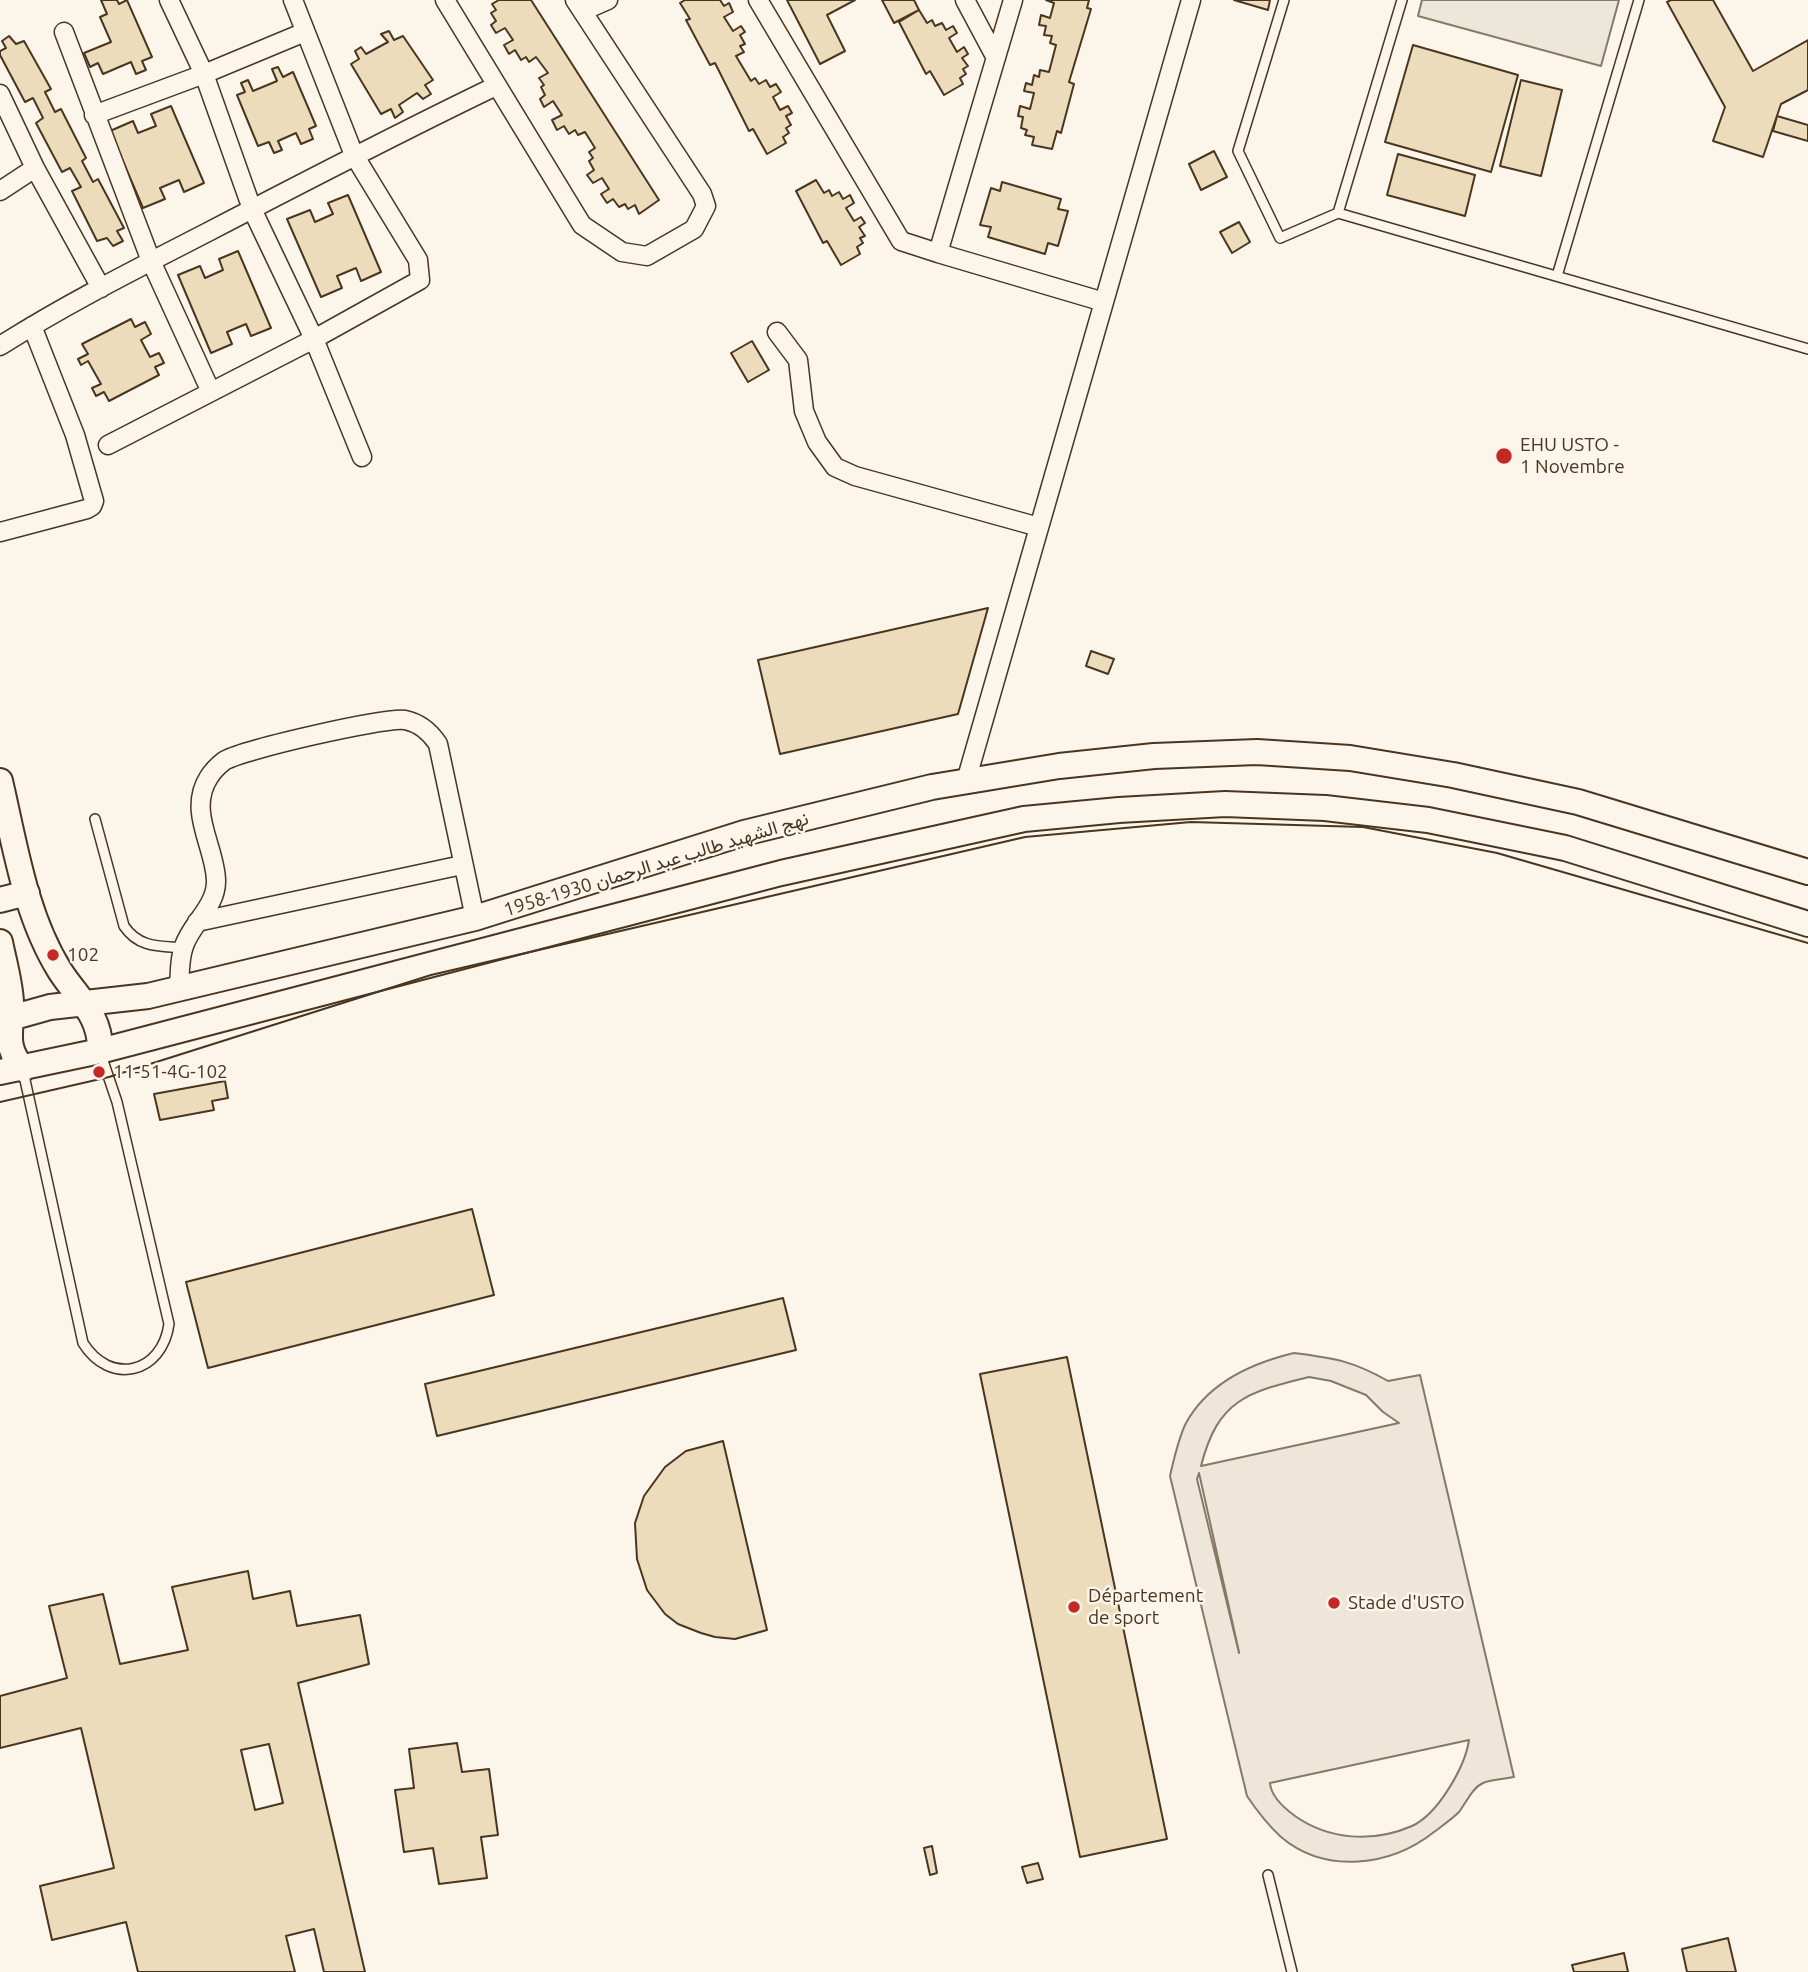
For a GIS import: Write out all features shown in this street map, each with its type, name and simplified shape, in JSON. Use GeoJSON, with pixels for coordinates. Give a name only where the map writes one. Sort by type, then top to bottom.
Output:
{"type":"FeatureCollection","features":[{"type":"Feature","properties":{"kind":"main road","name":"نهج الشهيد طالب عبد الرحمان 1930-1958"},"geometry":{"type":"LineString","coordinates":[[5,1019],[43,1008],[137,998],[179,989],[475,918],[744,833],[932,787],[1059,766],[1154,756],[1257,752],[1350,758],[1453,775],[1578,802],[1808,872]]}},
{"type":"Feature","properties":{"kind":"main road"},"geometry":{"type":"LineString","coordinates":[[0,781],[27,892],[46,946],[92,1014],[99,1028],[100,1051]]}},
{"type":"Feature","properties":{"kind":"main road","name":"نهج الشهيد طالب عبد الرحمان 1930-1958"},"geometry":{"type":"LineString","coordinates":[[11,1070],[100,1051],[781,873],[1024,819],[1119,810],[1225,804],[1325,808],[1428,820],[1565,848],[1808,924]]}},
{"type":"Feature","properties":{"kind":"main road"},"geometry":{"type":"LineString","coordinates":[[0,900],[27,892]]}},
{"type":"Feature","properties":{"kind":"main road"},"geometry":{"type":"LineString","coordinates":[[0,942],[11,1070]]}},
{"type":"Feature","properties":{"kind":"street"},"geometry":{"type":"LineString","coordinates":[[169,0],[204,74],[252,209],[314,339],[362,457]]}},
{"type":"Feature","properties":{"kind":"street"},"geometry":{"type":"LineString","coordinates":[[108,445],[314,339],[421,280],[418,260],[354,155],[293,0]]}},
{"type":"Feature","properties":{"kind":"street"},"geometry":{"type":"LineString","coordinates":[[444,0],[582,225],[622,252],[647,256],[694,229],[706,206],[702,194],[579,6],[608,0]]}},
{"type":"Feature","properties":{"kind":"street"},"geometry":{"type":"LineString","coordinates":[[758,0],[901,241],[1104,302]]}},
{"type":"Feature","properties":{"kind":"street"},"geometry":{"type":"LineString","coordinates":[[965,0],[996,58]]}},
{"type":"Feature","properties":{"kind":"street"},"geometry":{"type":"LineString","coordinates":[[938,253],[1013,0]]}},
{"type":"Feature","properties":{"kind":"street"},"geometry":{"type":"LineString","coordinates":[[966,781],[1191,0]]}},
{"type":"Feature","properties":{"kind":"street"},"geometry":{"type":"LineString","coordinates":[[64,32],[151,261],[211,392]]}},
{"type":"Feature","properties":{"kind":"street"},"geometry":{"type":"LineString","coordinates":[[94,115],[204,74],[304,32]]}},
{"type":"Feature","properties":{"kind":"street"},"geometry":{"type":"LineString","coordinates":[[0,346],[151,261],[354,155],[496,86]]}},
{"type":"Feature","properties":{"kind":"street"},"geometry":{"type":"LineString","coordinates":[[0,94],[35,168],[101,288]]}},
{"type":"Feature","properties":{"kind":"street"},"geometry":{"type":"LineString","coordinates":[[0,191],[35,168]]}},
{"type":"Feature","properties":{"kind":"street"},"geometry":{"type":"LineString","coordinates":[[0,533],[87,509],[94,501],[75,435],[32,326]]}},
{"type":"Feature","properties":{"kind":"street"},"geometry":{"type":"LineString","coordinates":[[777,332],[798,360],[804,411],[817,442],[835,467],[855,476],[1039,527]]}},
{"type":"Feature","properties":{"kind":"street"},"geometry":{"type":"LineString","coordinates":[[179,989],[183,948],[215,894],[216,880],[200,814],[202,792],[209,777],[223,762],[245,753],[347,728],[395,719],[420,726],[438,744],[475,918]]}},
{"type":"Feature","properties":{"kind":"street"},"geometry":{"type":"LineString","coordinates":[[197,922],[463,866]]}},
{"type":"Feature","properties":{"kind":"lane"},"geometry":{"type":"LineString","coordinates":[[1284,0],[1238,151],[1280,238],[1338,213],[1808,349]]}},
{"type":"Feature","properties":{"kind":"lane"},"geometry":{"type":"LineString","coordinates":[[1338,213],[1402,0]]}},
{"type":"Feature","properties":{"kind":"lane"},"geometry":{"type":"LineString","coordinates":[[1557,276],[1639,0]]}},
{"type":"Feature","properties":{"kind":"lane"},"geometry":{"type":"LineString","coordinates":[[94,819],[124,926],[136,940],[144,944],[183,948]]}},
{"type":"Feature","properties":{"kind":"lane"},"geometry":{"type":"LineString","coordinates":[[11,1070],[83,1343],[101,1363],[127,1370],[141,1367],[162,1350],[169,1324],[117,1102],[100,1051]]}},
{"type":"Feature","properties":{"kind":"lane"},"geometry":{"type":"LineString","coordinates":[[1268,1875],[1292,1972]]}},
{"type":"Feature","properties":{"kind":"shaded area"},"geometry":{"type":"Polygon","coordinates":[[[1422,0],[1619,0],[1601,66],[1418,16],[1422,0]]]}},
{"type":"Feature","properties":{"kind":"shaded area","name":"Stade d'USTO"},"geometry":{"type":"Polygon","coordinates":[[[1294,1353],[1353,1365],[1388,1381],[1420,1375],[1514,1777],[1479,1785],[1459,1812],[1434,1832],[1417,1844],[1379,1859],[1338,1861],[1299,1849],[1276,1832],[1247,1796],[1170,1476],[1183,1429],[1206,1397],[1247,1369],[1294,1353]],[[1309,1377],[1269,1388],[1238,1402],[1216,1426],[1201,1466],[1399,1423],[1366,1395],[1331,1381],[1309,1377]],[[1199,1473],[1197,1479],[1239,1653],[1199,1473]],[[1469,1740],[1270,1783],[1275,1797],[1308,1824],[1337,1834],[1367,1837],[1382,1835],[1412,1826],[1431,1811],[1456,1776],[1469,1740]]]}},
{"type":"Feature","properties":{"kind":"building"},"geometry":{"type":"Polygon","coordinates":[[[101,0],[117,0],[119,4],[127,0],[152,57],[142,61],[146,70],[136,74],[131,62],[103,74],[98,63],[90,67],[84,53],[111,42],[100,17],[107,14],[101,0]]]}},
{"type":"Feature","properties":{"kind":"building"},"geometry":{"type":"Polygon","coordinates":[[[499,0],[531,0],[659,200],[639,214],[635,205],[628,209],[625,204],[619,207],[613,199],[607,203],[601,194],[609,189],[602,178],[593,183],[587,175],[594,170],[589,161],[593,158],[589,152],[595,148],[585,132],[578,135],[575,130],[569,134],[564,126],[557,130],[552,120],[562,115],[553,101],[544,107],[540,99],[545,95],[541,87],[544,85],[539,78],[548,73],[536,57],[529,62],[526,57],[521,60],[515,50],[509,54],[504,45],[513,40],[505,28],[496,33],[491,25],[496,21],[491,13],[496,10],[492,4],[499,0]]]}},
{"type":"Feature","properties":{"kind":"building"},"geometry":{"type":"Polygon","coordinates":[[[685,0],[720,0],[724,6],[729,3],[733,12],[724,17],[733,31],[741,26],[745,32],[740,35],[745,44],[740,46],[744,52],[736,56],[751,81],[755,78],[759,84],[766,80],[770,87],[776,84],[781,92],[773,97],[780,110],[788,106],[792,113],[786,116],[791,125],[786,128],[789,133],[783,137],[786,143],[767,154],[753,129],[749,131],[715,63],[710,65],[686,20],[690,19],[680,3],[685,0]]]}},
{"type":"Feature","properties":{"kind":"building"},"geometry":{"type":"Polygon","coordinates":[[[787,0],[855,0],[827,15],[845,51],[820,64],[787,0]]]}},
{"type":"Feature","properties":{"kind":"building"},"geometry":{"type":"Polygon","coordinates":[[[882,0],[914,0],[919,10],[894,23],[882,0]]]}},
{"type":"Feature","properties":{"kind":"building"},"geometry":{"type":"Polygon","coordinates":[[[1046,0],[1089,0],[1087,8],[1091,9],[1069,82],[1074,84],[1061,133],[1057,131],[1052,149],[1032,145],[1034,137],[1025,135],[1027,130],[1021,128],[1023,117],[1018,116],[1020,106],[1030,109],[1034,93],[1024,91],[1026,83],[1032,85],[1034,75],[1039,77],[1040,70],[1049,72],[1056,45],[1050,43],[1052,36],[1044,35],[1046,26],[1039,25],[1041,15],[1050,18],[1054,3],[1046,0]]]}},
{"type":"Feature","properties":{"kind":"building"},"geometry":{"type":"Polygon","coordinates":[[[1234,0],[1270,0],[1268,10],[1234,0]]]}},
{"type":"Feature","properties":{"kind":"building"},"geometry":{"type":"Polygon","coordinates":[[[1713,0],[1753,71],[1808,40],[1808,90],[1781,104],[1763,157],[1713,141],[1725,107],[1667,2],[1713,0]]]}},
{"type":"Feature","properties":{"kind":"building"},"geometry":{"type":"Polygon","coordinates":[[[919,10],[927,23],[932,20],[935,26],[942,23],[946,30],[953,26],[957,33],[949,38],[957,52],[964,47],[968,54],[962,58],[968,66],[963,69],[966,74],[960,78],[963,84],[944,95],[930,71],[926,74],[899,22],[919,10]]]}},
{"type":"Feature","properties":{"kind":"building"},"geometry":{"type":"Polygon","coordinates":[[[389,31],[394,40],[403,36],[433,80],[425,85],[431,94],[423,99],[417,93],[399,105],[403,112],[395,118],[391,109],[381,114],[351,64],[359,59],[355,51],[361,47],[366,54],[388,42],[381,34],[389,31]]]}},
{"type":"Feature","properties":{"kind":"building"},"geometry":{"type":"Polygon","coordinates":[[[9,36],[16,44],[24,41],[51,89],[45,92],[55,112],[61,109],[86,158],[82,161],[93,182],[98,179],[124,228],[117,231],[123,241],[113,246],[107,238],[97,241],[72,191],[81,187],[70,168],[62,172],[36,123],[43,118],[33,98],[25,102],[0,55],[0,51],[6,48],[2,41],[9,36]]]}},
{"type":"Feature","properties":{"kind":"building"},"geometry":{"type":"Polygon","coordinates":[[[1413,45],[1518,75],[1491,172],[1385,142],[1413,45]]]}},
{"type":"Feature","properties":{"kind":"building"},"geometry":{"type":"Polygon","coordinates":[[[278,67],[283,77],[293,72],[316,126],[309,129],[313,139],[301,144],[296,133],[278,141],[282,150],[274,153],[269,142],[258,146],[237,95],[245,92],[241,83],[248,80],[253,91],[277,81],[272,69],[278,67]]]}},
{"type":"Feature","properties":{"kind":"building"},"geometry":{"type":"Polygon","coordinates":[[[1521,80],[1562,90],[1541,176],[1500,166],[1521,80]]]}},
{"type":"Feature","properties":{"kind":"building"},"geometry":{"type":"Polygon","coordinates":[[[171,106],[204,183],[184,192],[179,180],[160,188],[165,199],[143,208],[110,131],[133,121],[138,133],[156,126],[151,114],[171,106]]]}},
{"type":"Feature","properties":{"kind":"building"},"geometry":{"type":"Polygon","coordinates":[[[1777,116],[1808,125],[1808,141],[1773,131],[1777,116]]]}},
{"type":"Feature","properties":{"kind":"building"},"geometry":{"type":"Polygon","coordinates":[[[1214,151],[1227,177],[1201,190],[1189,164],[1214,151]]]}},
{"type":"Feature","properties":{"kind":"building"},"geometry":{"type":"Polygon","coordinates":[[[1398,154],[1475,175],[1465,216],[1387,195],[1398,154]]]}},
{"type":"Feature","properties":{"kind":"building"},"geometry":{"type":"Polygon","coordinates":[[[816,180],[824,193],[829,190],[832,196],[839,192],[843,199],[850,195],[854,203],[846,208],[854,221],[861,217],[865,223],[859,227],[865,236],[860,238],[863,243],[857,247],[860,254],[841,265],[827,241],[823,243],[796,191],[816,180]]]}},
{"type":"Feature","properties":{"kind":"building"},"geometry":{"type":"Polygon","coordinates":[[[1002,182],[1061,199],[1058,209],[1068,211],[1058,246],[1048,243],[1045,254],[988,237],[991,227],[980,225],[991,188],[1000,191],[1002,182]]]}},
{"type":"Feature","properties":{"kind":"building"},"geometry":{"type":"Polygon","coordinates":[[[348,195],[381,272],[361,281],[356,268],[337,276],[342,288],[321,297],[287,219],[310,210],[315,222],[333,214],[328,203],[348,195]]]}},
{"type":"Feature","properties":{"kind":"building"},"geometry":{"type":"Polygon","coordinates":[[[1239,222],[1250,242],[1232,253],[1220,232],[1239,222]]]}},
{"type":"Feature","properties":{"kind":"building"},"geometry":{"type":"Polygon","coordinates":[[[238,251],[271,328],[251,336],[246,324],[227,332],[232,344],[211,353],[178,275],[200,266],[205,278],[223,270],[219,259],[238,251]]]}},
{"type":"Feature","properties":{"kind":"building"},"geometry":{"type":"Polygon","coordinates":[[[131,319],[135,327],[145,322],[151,334],[141,340],[150,357],[159,353],[164,363],[155,367],[159,375],[109,401],[104,392],[96,396],[92,388],[101,384],[88,361],[81,365],[78,359],[88,354],[82,344],[131,319]]]}},
{"type":"Feature","properties":{"kind":"building"},"geometry":{"type":"Polygon","coordinates":[[[752,341],[769,370],[748,382],[731,353],[752,341]]]}},
{"type":"Feature","properties":{"kind":"building"},"geometry":{"type":"Polygon","coordinates":[[[988,608],[958,714],[780,754],[758,660],[988,608]]]}},
{"type":"Feature","properties":{"kind":"building"},"geometry":{"type":"Polygon","coordinates":[[[1091,651],[1114,659],[1108,674],[1086,666],[1091,651]]]}},
{"type":"Feature","properties":{"kind":"building"},"geometry":{"type":"Polygon","coordinates":[[[225,1081],[228,1098],[212,1101],[214,1110],[160,1120],[154,1094],[225,1081]]]}},
{"type":"Feature","properties":{"kind":"building"},"geometry":{"type":"Polygon","coordinates":[[[472,1209],[494,1295],[208,1368],[186,1282],[472,1209]]]}},
{"type":"Feature","properties":{"kind":"building"},"geometry":{"type":"Polygon","coordinates":[[[783,1298],[796,1350],[437,1436],[425,1384],[783,1298]]]}},
{"type":"Feature","properties":{"kind":"building","name":"Département de sport"},"geometry":{"type":"Polygon","coordinates":[[[1067,1357],[1167,1839],[1080,1857],[980,1374],[1067,1357]]]}},
{"type":"Feature","properties":{"kind":"building"},"geometry":{"type":"Polygon","coordinates":[[[723,1441],[767,1630],[735,1639],[701,1633],[678,1624],[665,1614],[647,1590],[637,1559],[635,1523],[644,1496],[665,1467],[686,1451],[723,1441]]]}},
{"type":"Feature","properties":{"kind":"building"},"geometry":{"type":"Polygon","coordinates":[[[248,1571],[253,1599],[290,1591],[297,1626],[360,1615],[369,1664],[298,1683],[365,1972],[324,1972],[314,1929],[286,1936],[295,1972],[138,1972],[126,1922],[52,1940],[40,1886],[114,1868],[81,1728],[0,1748],[0,1696],[67,1678],[49,1606],[103,1594],[120,1664],[188,1650],[172,1587],[248,1571]],[[269,1744],[241,1750],[255,1810],[283,1803],[269,1744]]]}},
{"type":"Feature","properties":{"kind":"building"},"geometry":{"type":"Polygon","coordinates":[[[457,1743],[462,1772],[489,1769],[498,1835],[481,1837],[487,1878],[439,1884],[433,1848],[404,1852],[395,1790],[414,1788],[409,1749],[457,1743]]]}},
{"type":"Feature","properties":{"kind":"building"},"geometry":{"type":"Polygon","coordinates":[[[932,1846],[937,1873],[930,1875],[924,1848],[932,1846]]]}},
{"type":"Feature","properties":{"kind":"building"},"geometry":{"type":"Polygon","coordinates":[[[1038,1863],[1043,1879],[1027,1883],[1022,1867],[1038,1863]]]}},
{"type":"Feature","properties":{"kind":"building"},"geometry":{"type":"Polygon","coordinates":[[[1728,1938],[1736,1972],[1687,1972],[1682,1949],[1728,1938]]]}},
{"type":"Feature","properties":{"kind":"building"},"geometry":{"type":"Polygon","coordinates":[[[1624,1953],[1628,1972],[1574,1972],[1572,1965],[1624,1953]]]}},
{"type":"Feature","properties":{"kind":"tram line"},"geometry":{"type":"LineString","coordinates":[[0,1102],[109,1077],[431,975],[1025,837],[1191,822],[1363,827],[1497,853],[1808,943]]}},
{"type":"Feature","properties":{"kind":"place","name":"EHU USTO - 1 Novembre"},"geometry":{"type":"Point","coordinates":[1504,456]}},
{"type":"Feature","properties":{"kind":"place","name":"102"},"geometry":{"type":"Point","coordinates":[53,955]}},
{"type":"Feature","properties":{"kind":"place","name":"11-51-4G-102"},"geometry":{"type":"Point","coordinates":[99,1072]}},
{"type":"Feature","properties":{"kind":"place","name":"Stade d'USTO"},"geometry":{"type":"Point","coordinates":[1334,1603]}},
{"type":"Feature","properties":{"kind":"place","name":"Département de sport"},"geometry":{"type":"Point","coordinates":[1074,1607]}}]}
